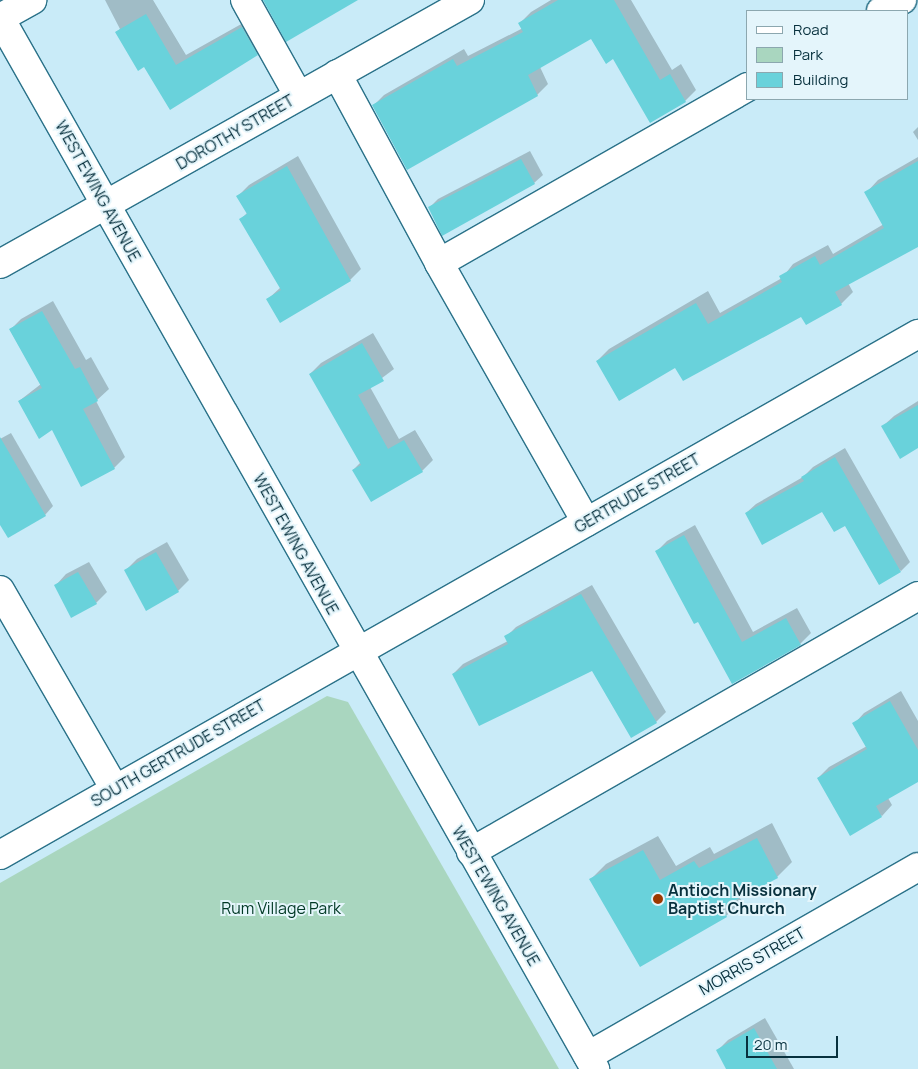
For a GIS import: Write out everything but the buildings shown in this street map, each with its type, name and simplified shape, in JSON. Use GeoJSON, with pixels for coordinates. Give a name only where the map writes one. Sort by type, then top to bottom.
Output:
{"type":"FeatureCollection","features":[{"type":"Feature","properties":{"kind":"street"},"geometry":{"type":"LineString","coordinates":[[0,18],[32,0]]}},
{"type":"Feature","properties":{"kind":"street"},"geometry":{"type":"LineString","coordinates":[[245,0],[298,96]]}},
{"type":"Feature","properties":{"kind":"street","name":"DOROTHY STREET"},"geometry":{"type":"LineString","coordinates":[[0,264],[470,0]]}},
{"type":"Feature","properties":{"kind":"street"},"geometry":{"type":"LineString","coordinates":[[883,10],[902,0]]}},
{"type":"Feature","properties":{"kind":"street","name":"WEST EWING AVENUE"},"geometry":{"type":"LineString","coordinates":[[0,18],[356,652],[592,1063]]}},
{"type":"Feature","properties":{"kind":"street"},"geometry":{"type":"LineString","coordinates":[[337,74],[439,263],[586,522]]}},
{"type":"Feature","properties":{"kind":"street"},"geometry":{"type":"LineString","coordinates":[[439,263],[746,87]]}},
{"type":"Feature","properties":{"kind":"street","name":"GERTRUDE STREET"},"geometry":{"type":"LineString","coordinates":[[356,652],[918,334]]}},
{"type":"Feature","properties":{"kind":"street"},"geometry":{"type":"LineString","coordinates":[[0,590],[115,789]]}},
{"type":"Feature","properties":{"kind":"street"},"geometry":{"type":"LineString","coordinates":[[471,852],[918,596]]}},
{"type":"Feature","properties":{"kind":"street","name":"SOUTH GERTRUDE STREET"},"geometry":{"type":"LineString","coordinates":[[0,855],[356,652]]}},
{"type":"Feature","properties":{"kind":"street","name":"MORRIS STREET"},"geometry":{"type":"LineString","coordinates":[[592,1063],[918,868]]}},
{"type":"Feature","properties":{"kind":"green space","name":"Rum Village Park"},"geometry":{"type":"Polygon","coordinates":[[[327,696],[348,702],[559,1069],[0,1069],[0,883],[327,696]]]}},
{"type":"Feature","properties":{"kind":"place","name":"Antioch Missionary Baptist Church"},"geometry":{"type":"Point","coordinates":[658,899]}}]}
